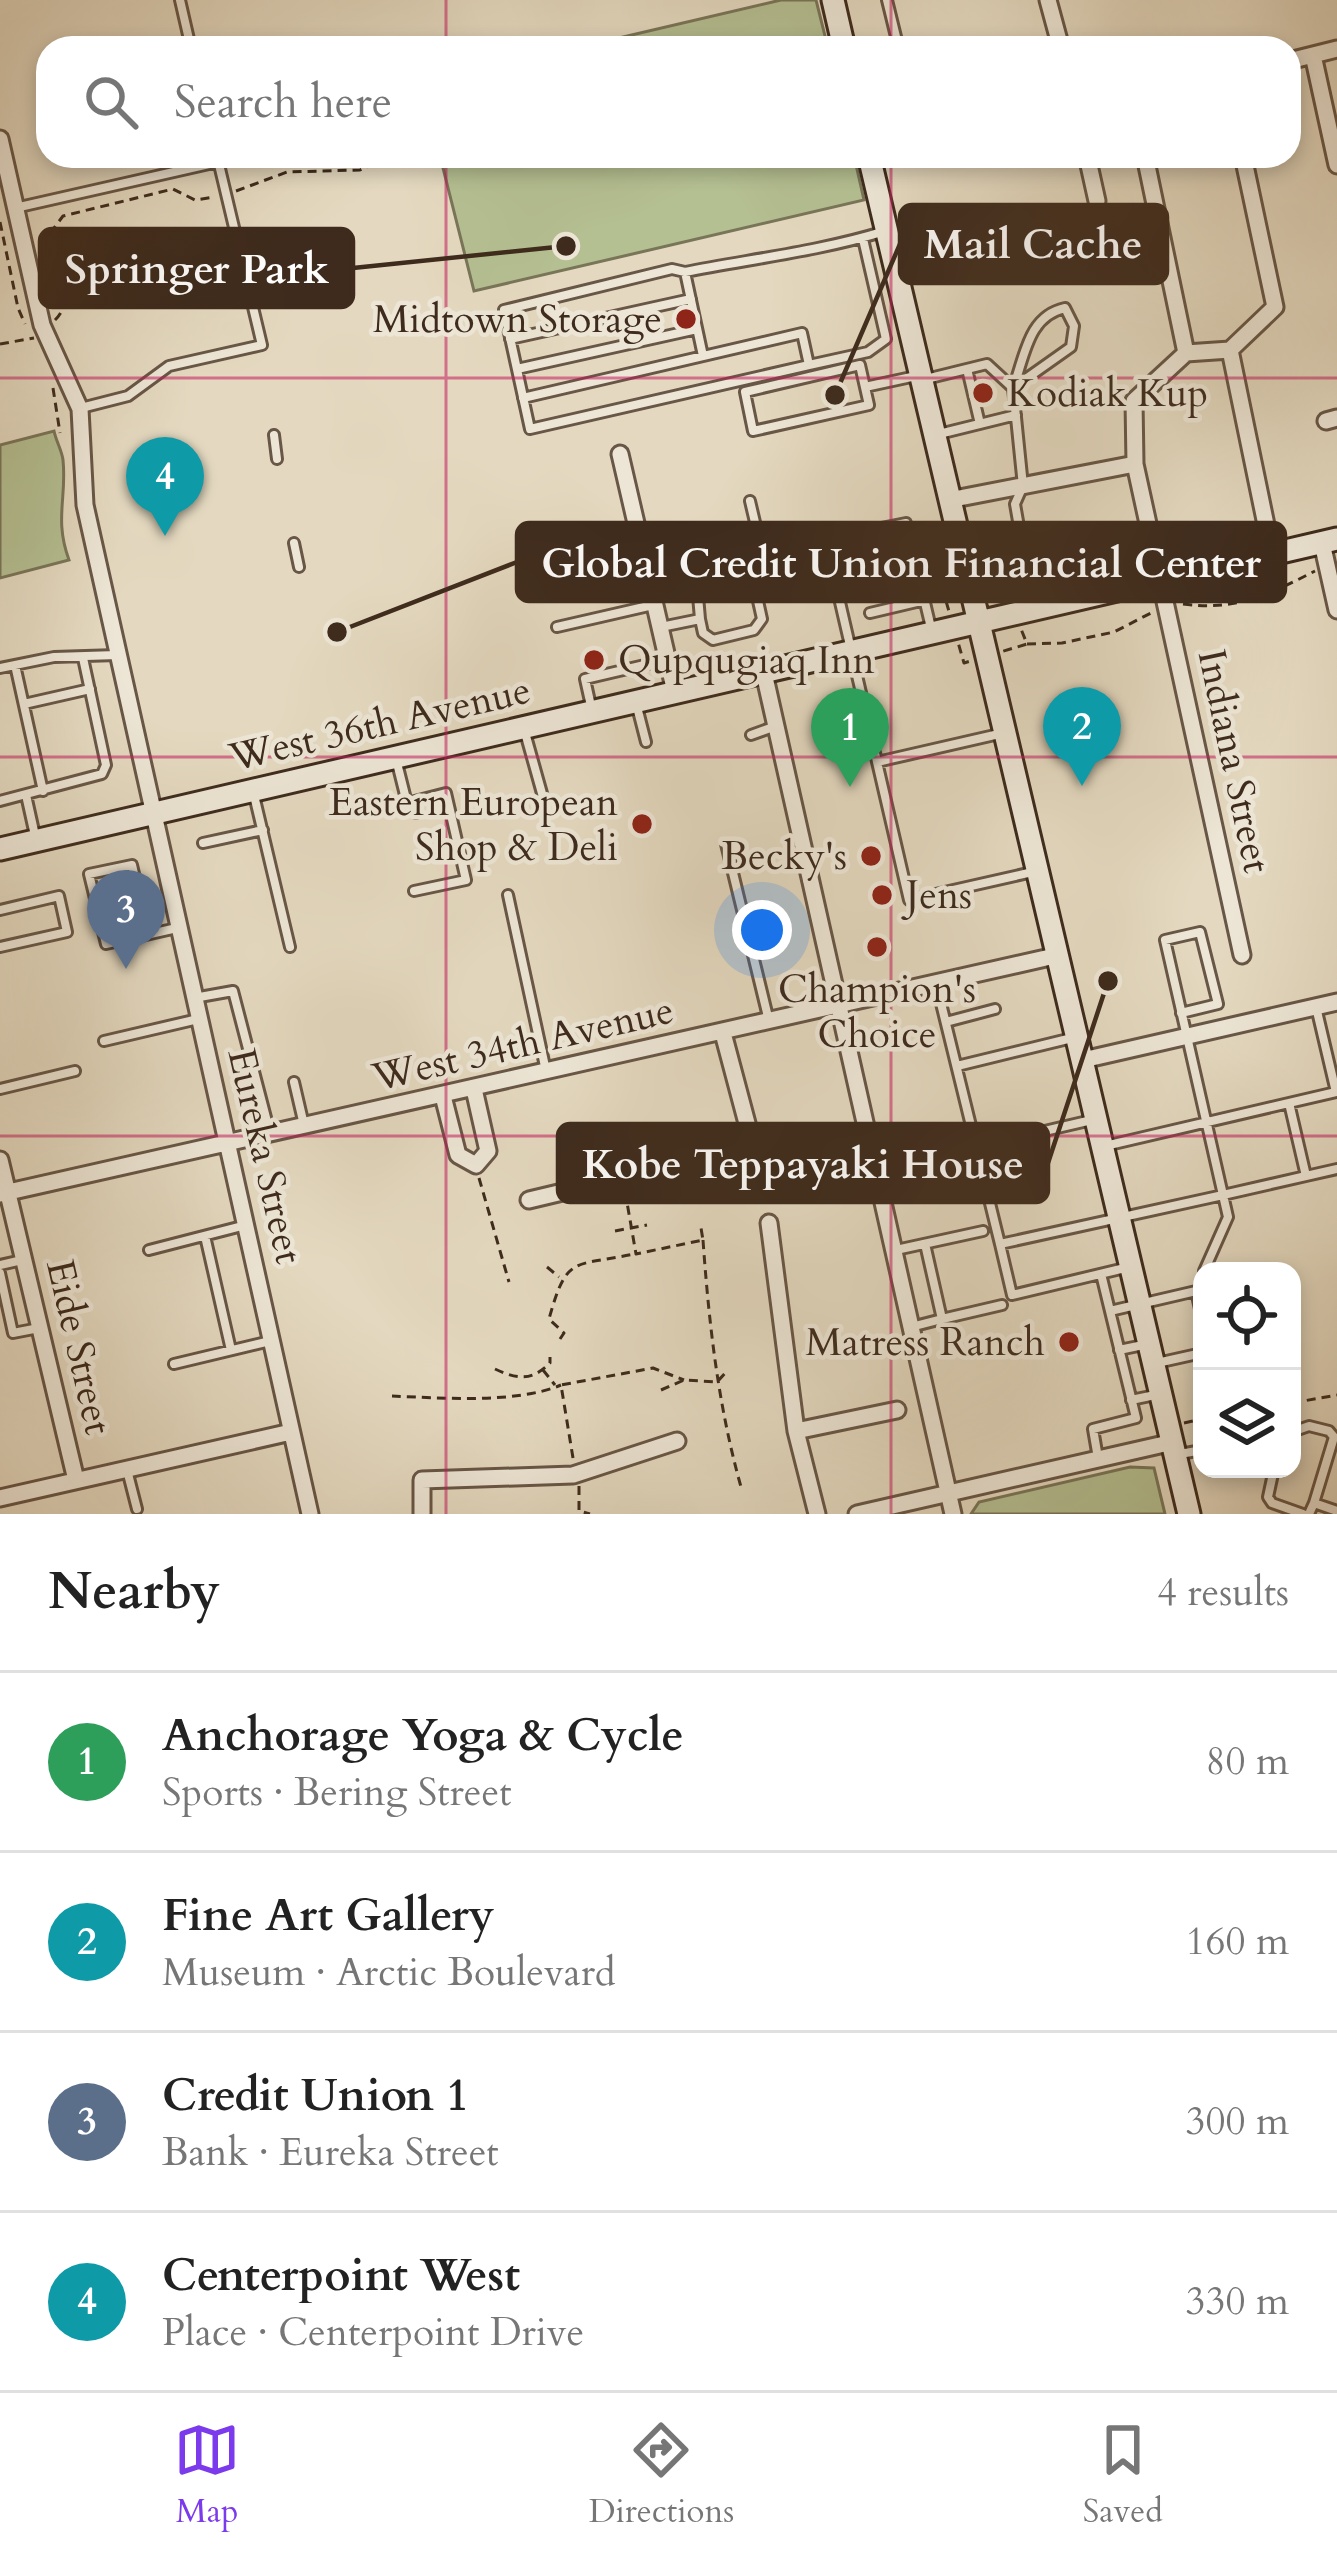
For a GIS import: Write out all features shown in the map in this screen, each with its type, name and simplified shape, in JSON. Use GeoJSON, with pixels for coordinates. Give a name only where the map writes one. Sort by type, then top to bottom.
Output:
{"type":"FeatureCollection","features":[{"type":"Feature","properties":{"kind":"main road"},"geometry":{"type":"LineString","coordinates":[[833,0],[841,36]]}},
{"type":"Feature","properties":{"kind":"main road"},"geometry":{"type":"LineString","coordinates":[[877,168],[920,378],[1161,1394],[1177,1440],[1190,1514]]}},
{"type":"Feature","properties":{"kind":"main road","name":"West 36th Avenue"},"geometry":{"type":"LineString","coordinates":[[0,849],[1329,541]]}},
{"type":"Feature","properties":{"kind":"street"},"geometry":{"type":"LineString","coordinates":[[1048,0],[1057,36]]}},
{"type":"Feature","properties":{"kind":"street"},"geometry":{"type":"LineString","coordinates":[[1301,58],[1337,49]]}},
{"type":"Feature","properties":{"kind":"street"},"geometry":{"type":"LineString","coordinates":[[1313,55],[1337,165]]}},
{"type":"Feature","properties":{"kind":"street"},"geometry":{"type":"LineString","coordinates":[[0,139],[44,329],[80,409]]}},
{"type":"Feature","properties":{"kind":"street"},"geometry":{"type":"LineString","coordinates":[[1090,168],[1097,201]]}},
{"type":"Feature","properties":{"kind":"street"},"geometry":{"type":"LineString","coordinates":[[1147,168],[1186,353],[1230,350],[1275,307],[1246,168]]}},
{"type":"Feature","properties":{"kind":"street"},"geometry":{"type":"LineString","coordinates":[[1230,350],[1272,554]]}},
{"type":"Feature","properties":{"kind":"street","name":"Indiana Street"},"geometry":{"type":"LineString","coordinates":[[1186,353],[1135,401],[1135,464],[1242,955]]}},
{"type":"Feature","properties":{"kind":"street","name":"Eureka Street"},"geometry":{"type":"LineString","coordinates":[[80,409],[85,505],[310,1514]]}},
{"type":"Feature","properties":{"kind":"street"},"geometry":{"type":"LineString","coordinates":[[620,454],[675,692]]}},
{"type":"Feature","properties":{"kind":"street"},"geometry":{"type":"LineString","coordinates":[[949,500],[1135,464]]}},
{"type":"Feature","properties":{"kind":"street"},"geometry":{"type":"LineString","coordinates":[[1329,541],[1328,568],[1337,610]]}},
{"type":"Feature","properties":{"kind":"street"},"geometry":{"type":"LineString","coordinates":[[764,673],[953,1514]]}},
{"type":"Feature","properties":{"kind":"street","name":"West 34th Avenue"},"geometry":{"type":"LineString","coordinates":[[4,1193],[1059,955]]}},
{"type":"Feature","properties":{"kind":"street"},"geometry":{"type":"LineString","coordinates":[[1083,1060],[1337,1002]]}},
{"type":"Feature","properties":{"kind":"street"},"geometry":{"type":"LineString","coordinates":[[723,1033],[765,1191]]}},
{"type":"Feature","properties":{"kind":"street"},"geometry":{"type":"LineString","coordinates":[[442,1096],[458,1155],[481,1164],[488,1151],[474,1089]]}},
{"type":"Feature","properties":{"kind":"street"},"geometry":{"type":"LineString","coordinates":[[529,1200],[752,1147]]}},
{"type":"Feature","properties":{"kind":"street","name":"Eide Street"},"geometry":{"type":"LineString","coordinates":[[0,1160],[4,1193],[76,1480]]}},
{"type":"Feature","properties":{"kind":"street"},"geometry":{"type":"LineString","coordinates":[[769,1223],[796,1431],[817,1514]]}},
{"type":"Feature","properties":{"kind":"street"},"geometry":{"type":"LineString","coordinates":[[796,1431],[897,1410]]}},
{"type":"Feature","properties":{"kind":"street"},"geometry":{"type":"LineString","coordinates":[[0,1498],[291,1432]]}},
{"type":"Feature","properties":{"kind":"street"},"geometry":{"type":"LineString","coordinates":[[856,1514],[901,1509],[1177,1440]]}},
{"type":"Feature","properties":{"kind":"street"},"geometry":{"type":"LineString","coordinates":[[422,1514],[422,1480],[576,1465],[677,1441]]}},
{"type":"Feature","properties":{"kind":"lane"},"geometry":{"type":"LineString","coordinates":[[180,0],[188,36]]}},
{"type":"Feature","properties":{"kind":"lane"},"geometry":{"type":"LineString","coordinates":[[887,0],[896,36]]}},
{"type":"Feature","properties":{"kind":"lane"},"geometry":{"type":"LineString","coordinates":[[15,208],[180,168]]}},
{"type":"Feature","properties":{"kind":"lane"},"geometry":{"type":"LineString","coordinates":[[80,409],[128,396],[169,366],[262,345],[219,168]]}},
{"type":"Feature","properties":{"kind":"lane"},"geometry":{"type":"LineString","coordinates":[[863,238],[886,340],[868,352],[530,429],[504,310],[672,269],[685,272],[886,231]]}},
{"type":"Feature","properties":{"kind":"lane"},"geometry":{"type":"LineString","coordinates":[[685,272],[703,356]]}},
{"type":"Feature","properties":{"kind":"lane"},"geometry":{"type":"LineString","coordinates":[[510,339],[691,298]]}},
{"type":"Feature","properties":{"kind":"lane"},"geometry":{"type":"LineString","coordinates":[[1013,388],[1071,347],[1074,326],[1065,308],[1050,312],[1036,324],[1013,388],[1023,486],[1015,504],[1026,567]]}},
{"type":"Feature","properties":{"kind":"lane"},"geometry":{"type":"LineString","coordinates":[[884,328],[908,323]]}},
{"type":"Feature","properties":{"kind":"lane"},"geometry":{"type":"LineString","coordinates":[[517,369],[698,329]]}},
{"type":"Feature","properties":{"kind":"lane"},"geometry":{"type":"LineString","coordinates":[[524,398],[802,333],[809,365]]}},
{"type":"Feature","properties":{"kind":"lane"},"geometry":{"type":"LineString","coordinates":[[865,387],[987,364],[1013,388]]}},
{"type":"Feature","properties":{"kind":"lane"},"geometry":{"type":"LineString","coordinates":[[860,365],[865,387],[868,405],[753,431],[745,392],[860,365]]}},
{"type":"Feature","properties":{"kind":"lane"},"geometry":{"type":"LineString","coordinates":[[967,369],[980,424]]}},
{"type":"Feature","properties":{"kind":"lane"},"geometry":{"type":"LineString","coordinates":[[934,435],[1016,415]]}},
{"type":"Feature","properties":{"kind":"lane"},"geometry":{"type":"LineString","coordinates":[[274,435],[277,459]]}},
{"type":"Feature","properties":{"kind":"lane"},"geometry":{"type":"LineString","coordinates":[[750,501],[762,552],[906,523],[932,633]]}},
{"type":"Feature","properties":{"kind":"lane"},"geometry":{"type":"LineString","coordinates":[[912,545],[1022,542]]}},
{"type":"Feature","properties":{"kind":"lane"},"geometry":{"type":"LineString","coordinates":[[294,543],[299,568]]}},
{"type":"Feature","properties":{"kind":"lane"},"geometry":{"type":"LineString","coordinates":[[830,560],[909,901],[1039,871]]}},
{"type":"Feature","properties":{"kind":"lane"},"geometry":{"type":"LineString","coordinates":[[745,583],[756,592],[762,619],[754,630],[713,640],[703,633],[700,619],[698,596],[745,583]]}},
{"type":"Feature","properties":{"kind":"lane"},"geometry":{"type":"LineString","coordinates":[[870,613],[925,600]]}},
{"type":"Feature","properties":{"kind":"lane"},"geometry":{"type":"LineString","coordinates":[[557,627],[655,604]]}},
{"type":"Feature","properties":{"kind":"lane"},"geometry":{"type":"LineString","coordinates":[[660,627],[700,619]]}},
{"type":"Feature","properties":{"kind":"lane"},"geometry":{"type":"LineString","coordinates":[[0,668],[54,657],[119,655]]}},
{"type":"Feature","properties":{"kind":"lane"},"geometry":{"type":"LineString","coordinates":[[0,802],[102,774],[106,765],[83,658]]}},
{"type":"Feature","properties":{"kind":"lane"},"geometry":{"type":"LineString","coordinates":[[592,712],[585,679],[667,659]]}},
{"type":"Feature","properties":{"kind":"lane"},"geometry":{"type":"LineString","coordinates":[[15,665],[43,791]]}},
{"type":"Feature","properties":{"kind":"lane"},"geometry":{"type":"LineString","coordinates":[[24,704],[90,689]]}},
{"type":"Feature","properties":{"kind":"lane"},"geometry":{"type":"LineString","coordinates":[[635,702],[646,742]]}},
{"type":"Feature","properties":{"kind":"lane"},"geometry":{"type":"LineString","coordinates":[[751,735],[776,725]]}},
{"type":"Feature","properties":{"kind":"lane"},"geometry":{"type":"LineString","coordinates":[[524,727],[543,797]]}},
{"type":"Feature","properties":{"kind":"lane"},"geometry":{"type":"LineString","coordinates":[[877,762],[1006,732]]}},
{"type":"Feature","properties":{"kind":"lane"},"geometry":{"type":"LineString","coordinates":[[396,757],[407,803],[416,813]]}},
{"type":"Feature","properties":{"kind":"lane"},"geometry":{"type":"LineString","coordinates":[[253,790],[290,946]]}},
{"type":"Feature","properties":{"kind":"lane"},"geometry":{"type":"LineString","coordinates":[[407,803],[446,793],[466,880],[414,891]]}},
{"type":"Feature","properties":{"kind":"lane"},"geometry":{"type":"LineString","coordinates":[[26,795],[36,840]]}},
{"type":"Feature","properties":{"kind":"lane"},"geometry":{"type":"LineString","coordinates":[[434,811],[450,808]]}},
{"type":"Feature","properties":{"kind":"lane"},"geometry":{"type":"LineString","coordinates":[[203,843],[263,830]]}},
{"type":"Feature","properties":{"kind":"lane"},"geometry":{"type":"LineString","coordinates":[[726,844],[769,1022]]}},
{"type":"Feature","properties":{"kind":"lane"},"geometry":{"type":"LineString","coordinates":[[148,934],[132,865],[89,874],[106,944],[178,927]]}},
{"type":"Feature","properties":{"kind":"lane"},"geometry":{"type":"LineString","coordinates":[[508,895],[547,1073]]}},
{"type":"Feature","properties":{"kind":"lane"},"geometry":{"type":"LineString","coordinates":[[0,910],[59,896],[68,932],[0,947]]}},
{"type":"Feature","properties":{"kind":"lane"},"geometry":{"type":"LineString","coordinates":[[1181,1012],[1218,1004],[1201,932],[1166,940],[1181,1012],[1186,1036],[1228,1216],[1208,1262]]}},
{"type":"Feature","properties":{"kind":"lane"},"geometry":{"type":"LineString","coordinates":[[936,983],[1012,1295],[1132,1267]]}},
{"type":"Feature","properties":{"kind":"lane"},"geometry":{"type":"LineString","coordinates":[[194,998],[233,991],[270,1135]]}},
{"type":"Feature","properties":{"kind":"lane"},"geometry":{"type":"LineString","coordinates":[[1103,1147],[1336,1092],[1316,1007]]}},
{"type":"Feature","properties":{"kind":"lane"},"geometry":{"type":"LineString","coordinates":[[946,1022],[995,1009]]}},
{"type":"Feature","properties":{"kind":"lane"},"geometry":{"type":"LineString","coordinates":[[104,1041],[200,1018]]}},
{"type":"Feature","properties":{"kind":"lane"},"geometry":{"type":"LineString","coordinates":[[956,1066],[1078,1036]]}},
{"type":"Feature","properties":{"kind":"lane"},"geometry":{"type":"LineString","coordinates":[[0,1089],[75,1070]]}},
{"type":"Feature","properties":{"kind":"lane"},"geometry":{"type":"LineString","coordinates":[[294,1082],[305,1127]]}},
{"type":"Feature","properties":{"kind":"lane"},"geometry":{"type":"LineString","coordinates":[[1289,1103],[1306,1176]]}},
{"type":"Feature","properties":{"kind":"lane"},"geometry":{"type":"LineString","coordinates":[[976,1148],[1097,1119]]}},
{"type":"Feature","properties":{"kind":"lane"},"geometry":{"type":"LineString","coordinates":[[1000,1244],[1337,1168]]}},
{"type":"Feature","properties":{"kind":"lane"},"geometry":{"type":"LineString","coordinates":[[149,1250],[247,1225]]}},
{"type":"Feature","properties":{"kind":"lane"},"geometry":{"type":"LineString","coordinates":[[893,1250],[983,1232]]}},
{"type":"Feature","properties":{"kind":"lane"},"geometry":{"type":"LineString","coordinates":[[205,1236],[231,1350]]}},
{"type":"Feature","properties":{"kind":"lane"},"geometry":{"type":"LineString","coordinates":[[925,1244],[942,1319]]}},
{"type":"Feature","properties":{"kind":"lane"},"geometry":{"type":"LineString","coordinates":[[24,1259],[0,1269],[13,1334],[40,1327]]}},
{"type":"Feature","properties":{"kind":"lane"},"geometry":{"type":"LineString","coordinates":[[1098,1459],[1093,1429],[1136,1418],[1101,1274]]}},
{"type":"Feature","properties":{"kind":"lane"},"geometry":{"type":"LineString","coordinates":[[1110,1311],[1193,1293]]}},
{"type":"Feature","properties":{"kind":"lane"},"geometry":{"type":"LineString","coordinates":[[911,1327],[1002,1305]]}},
{"type":"Feature","properties":{"kind":"lane"},"geometry":{"type":"LineString","coordinates":[[174,1364],[272,1340]]}},
{"type":"Feature","properties":{"kind":"lane"},"geometry":{"type":"LineString","coordinates":[[1119,1350],[1193,1353]]}},
{"type":"Feature","properties":{"kind":"lane"},"geometry":{"type":"LineString","coordinates":[[1131,1400],[1161,1394]]}},
{"type":"Feature","properties":{"kind":"lane"},"geometry":{"type":"LineString","coordinates":[[1272,1478],[1268,1497],[1272,1503],[1306,1514],[1314,1503],[1334,1437],[1329,1431],[1301,1428]]}},
{"type":"Feature","properties":{"kind":"lane"},"geometry":{"type":"LineString","coordinates":[[1177,1440],[1193,1446]]}},
{"type":"Feature","properties":{"kind":"lane"},"geometry":{"type":"LineString","coordinates":[[127,1469],[137,1509]]}},
{"type":"Feature","properties":{"kind":"lane"},"geometry":{"type":"LineString","coordinates":[[1314,1503],[1337,1511]]}},
{"type":"Feature","properties":{"kind":"path"},"geometry":{"type":"LineString","coordinates":[[0,344],[32,339],[66,309],[68,296],[53,238],[63,216],[173,189],[195,200],[287,172],[364,168]]}},
{"type":"Feature","properties":{"kind":"path"},"geometry":{"type":"LineString","coordinates":[[1028,644],[1062,644],[1114,632],[1144,614],[1182,604],[1215,608],[1256,600],[1328,568]]}},
{"type":"Feature","properties":{"kind":"path"},"geometry":{"type":"LineString","coordinates":[[476,1165],[509,1282]]}},
{"type":"Feature","properties":{"kind":"path"},"geometry":{"type":"LineString","coordinates":[[622,1178],[636,1254]]}},
{"type":"Feature","properties":{"kind":"path"},"geometry":{"type":"LineString","coordinates":[[614,1232],[646,1225]]}},
{"type":"Feature","properties":{"kind":"path"},"geometry":{"type":"LineString","coordinates":[[701,1228],[706,1312],[724,1427],[741,1487]]}},
{"type":"Feature","properties":{"kind":"path"},"geometry":{"type":"LineString","coordinates":[[673,1235],[674,1246]]}},
{"type":"Feature","properties":{"kind":"path"},"geometry":{"type":"LineString","coordinates":[[560,1339],[564,1333],[549,1319],[560,1278],[572,1267],[703,1240]]}},
{"type":"Feature","properties":{"kind":"path"},"geometry":{"type":"LineString","coordinates":[[547,1267],[560,1278]]}},
{"type":"Feature","properties":{"kind":"path"},"geometry":{"type":"LineString","coordinates":[[495,1369],[527,1378],[543,1370],[550,1357]]}},
{"type":"Feature","properties":{"kind":"path"},"geometry":{"type":"LineString","coordinates":[[392,1396],[454,1398],[546,1391],[652,1368],[684,1380],[718,1382]]}},
{"type":"Feature","properties":{"kind":"path"},"geometry":{"type":"LineString","coordinates":[[543,1370],[559,1386],[576,1465],[577,1512],[590,1514]]}},
{"type":"Feature","properties":{"kind":"path"},"geometry":{"type":"LineString","coordinates":[[718,1382],[728,1370]]}},
{"type":"Feature","properties":{"kind":"path"},"geometry":{"type":"LineString","coordinates":[[661,1390],[684,1380]]}},
{"type":"Feature","properties":{"kind":"path"},"geometry":{"type":"LineString","coordinates":[[1301,1401],[1337,1395]]}},
{"type":"Feature","properties":{"kind":"path"},"geometry":{"type":"LineString","coordinates":[[1177,1440],[1193,1427]]}},
{"type":"Feature","properties":{"kind":"green space"},"geometry":{"type":"Polygon","coordinates":[[[781,0],[816,0],[825,36],[627,36],[781,0]]]}},
{"type":"Feature","properties":{"kind":"green space"},"geometry":{"type":"Polygon","coordinates":[[[443,168],[857,168],[864,200],[474,291],[443,168]]]}},
{"type":"Feature","properties":{"kind":"green space"},"geometry":{"type":"Polygon","coordinates":[[[54,431],[63,460],[62,520],[69,560],[0,578],[0,445],[54,431]]]}},
{"type":"Feature","properties":{"kind":"green space"},"geometry":{"type":"Polygon","coordinates":[[[1130,1467],[1154,1468],[1165,1514],[971,1514],[979,1502],[1130,1467]]]}},
{"type":"Feature","properties":{"kind":"place","name":"Springer Park"},"geometry":{"type":"Point","coordinates":[566,246]}},
{"type":"Feature","properties":{"kind":"place","name":"Midtown Storage"},"geometry":{"type":"Point","coordinates":[686,319]}},
{"type":"Feature","properties":{"kind":"place","name":"Kodiak Kup"},"geometry":{"type":"Point","coordinates":[983,393]}},
{"type":"Feature","properties":{"kind":"place","name":"Mail Cache"},"geometry":{"type":"Point","coordinates":[835,395]}},
{"type":"Feature","properties":{"kind":"place","name":"Centerpoint West"},"geometry":{"type":"Point","coordinates":[165,536]}},
{"type":"Feature","properties":{"kind":"place","name":"Global Credit Union Financial Center"},"geometry":{"type":"Point","coordinates":[337,632]}},
{"type":"Feature","properties":{"kind":"place","name":"Qupqugiaq Inn"},"geometry":{"type":"Point","coordinates":[594,660]}},
{"type":"Feature","properties":{"kind":"place","name":"Fine Art Gallery"},"geometry":{"type":"Point","coordinates":[1082,786]}},
{"type":"Feature","properties":{"kind":"place","name":"Anchorage Yoga & Cycle"},"geometry":{"type":"Point","coordinates":[850,787]}},
{"type":"Feature","properties":{"kind":"place","name":"Eastern European Shop & Deli"},"geometry":{"type":"Point","coordinates":[642,824]}},
{"type":"Feature","properties":{"kind":"place","name":"Becky's"},"geometry":{"type":"Point","coordinates":[871,856]}},
{"type":"Feature","properties":{"kind":"place","name":"Jens"},"geometry":{"type":"Point","coordinates":[882,895]}},
{"type":"Feature","properties":{"kind":"place","name":"Champion's Choice"},"geometry":{"type":"Point","coordinates":[877,947]}},
{"type":"Feature","properties":{"kind":"place","name":"Credit Union 1"},"geometry":{"type":"Point","coordinates":[126,969]}},
{"type":"Feature","properties":{"kind":"place","name":"Kobe Teppayaki House"},"geometry":{"type":"Point","coordinates":[1108,981]}},
{"type":"Feature","properties":{"kind":"place","name":"Matress Ranch"},"geometry":{"type":"Point","coordinates":[1069,1342]}}]}
